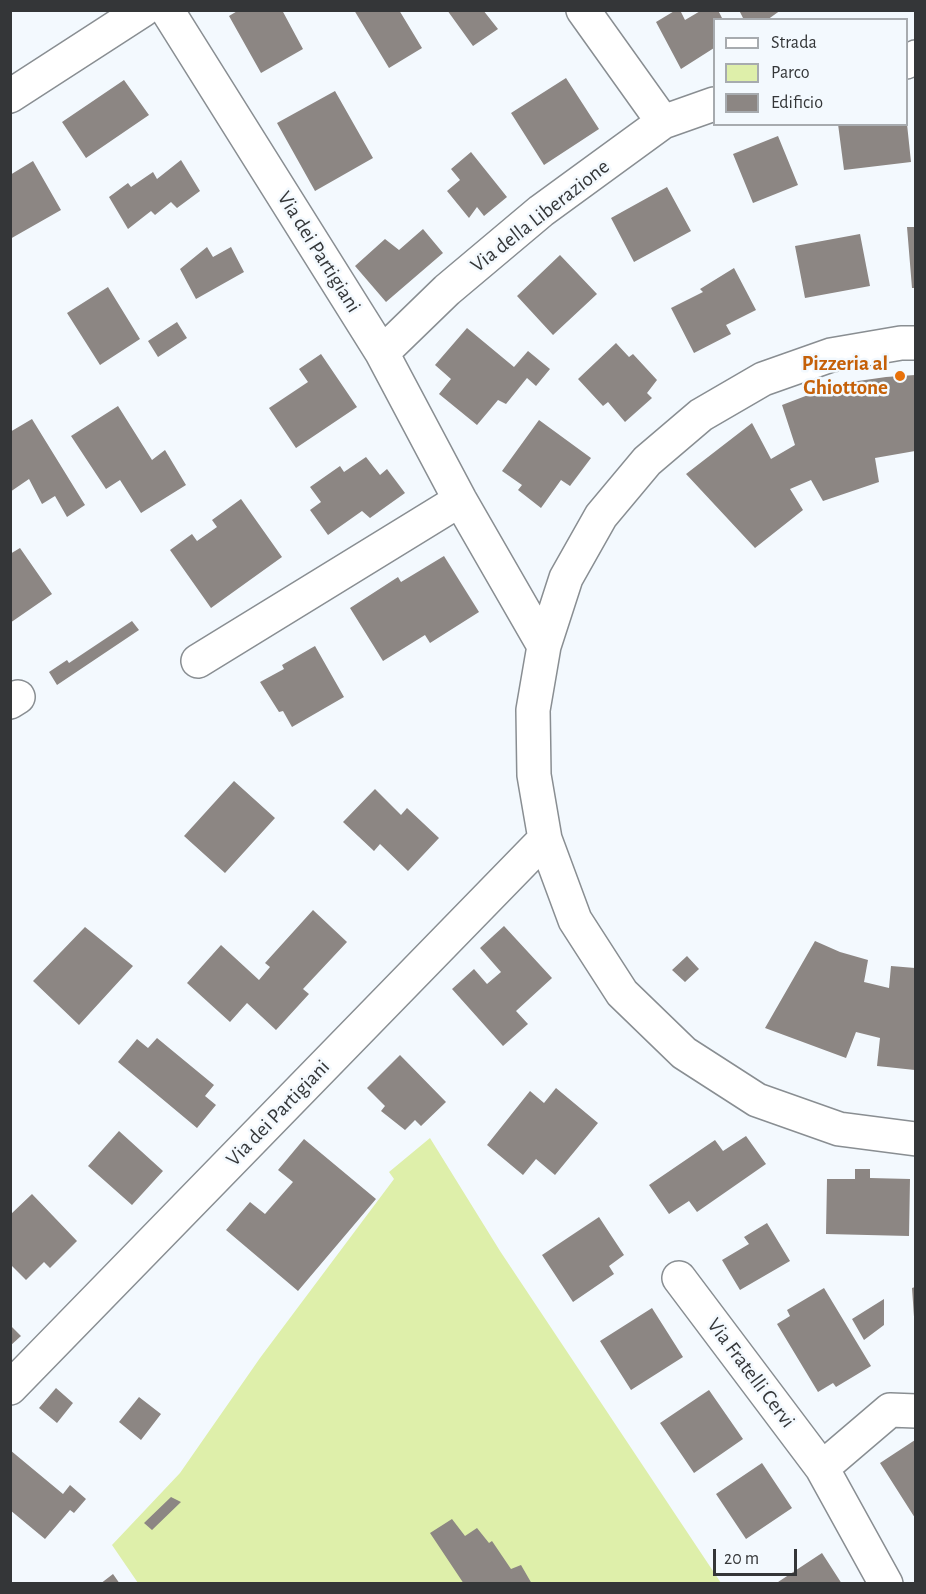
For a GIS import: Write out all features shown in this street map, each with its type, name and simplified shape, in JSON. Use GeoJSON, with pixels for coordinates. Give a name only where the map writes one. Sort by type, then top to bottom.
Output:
{"type":"FeatureCollection","features":[{"type":"Feature","properties":{"kind":"street"},"geometry":{"type":"LineString","coordinates":[[10,96],[143,10]]}},
{"type":"Feature","properties":{"kind":"street","name":"Via dei Partigiani"},"geometry":{"type":"LineString","coordinates":[[167,10],[382,353],[460,500],[544,646]]}},
{"type":"Feature","properties":{"kind":"street"},"geometry":{"type":"LineString","coordinates":[[583,10],[663,122]]}},
{"type":"Feature","properties":{"kind":"street","name":"Via della Liberazione"},"geometry":{"type":"LineString","coordinates":[[382,353],[447,290],[541,211],[663,122],[713,104]]}},
{"type":"Feature","properties":{"kind":"street"},"geometry":{"type":"LineString","coordinates":[[915,343],[901,343],[831,355],[763,379],[701,415],[647,461],[602,516],[566,578],[544,646],[533,710],[534,775],[545,839],[575,920],[622,993],[684,1053],[758,1100],[839,1129],[915,1139]]}},
{"type":"Feature","properties":{"kind":"street"},"geometry":{"type":"LineString","coordinates":[[198,661],[460,500]]}},
{"type":"Feature","properties":{"kind":"street","name":"Via dei Partigiani"},"geometry":{"type":"LineString","coordinates":[[10,1388],[545,839]]}},
{"type":"Feature","properties":{"kind":"street","name":"Via Fratelli Cervi"},"geometry":{"type":"LineString","coordinates":[[679,1278],[822,1468],[886,1584]]}},
{"type":"Feature","properties":{"kind":"street"},"geometry":{"type":"LineString","coordinates":[[822,1468],[890,1410],[915,1411]]}},
{"type":"Feature","properties":{"kind":"green space"},"geometry":{"type":"Polygon","coordinates":[[[430,1138],[500,1251],[721,1583],[138,1583],[112,1545],[180,1473],[260,1358],[394,1179],[389,1172],[430,1138]]]}},
{"type":"Feature","properties":{"kind":"building"},"geometry":{"type":"Polygon","coordinates":[[[239,10],[282,10],[303,49],[261,73],[229,16],[239,10]]]}},
{"type":"Feature","properties":{"kind":"building"},"geometry":{"type":"Polygon","coordinates":[[[354,10],[399,10],[422,48],[389,68],[354,10]]]}},
{"type":"Feature","properties":{"kind":"building"},"geometry":{"type":"Polygon","coordinates":[[[447,10],[483,10],[498,29],[473,46],[447,10]]]}},
{"type":"Feature","properties":{"kind":"building"},"geometry":{"type":"Polygon","coordinates":[[[676,10],[680,10],[685,20],[702,10],[718,10],[722,18],[713,18],[713,49],[681,69],[656,22],[676,10]]]}},
{"type":"Feature","properties":{"kind":"building"},"geometry":{"type":"Polygon","coordinates":[[[739,10],[781,10],[770,18],[743,18],[739,10]]]}},
{"type":"Feature","properties":{"kind":"building"},"geometry":{"type":"Polygon","coordinates":[[[566,78],[599,129],[544,165],[511,113],[566,78]]]}},
{"type":"Feature","properties":{"kind":"building"},"geometry":{"type":"Polygon","coordinates":[[[124,80],[149,115],[86,158],[62,122],[124,80]]]}},
{"type":"Feature","properties":{"kind":"building"},"geometry":{"type":"Polygon","coordinates":[[[335,91],[373,158],[315,191],[277,123],[335,91]]]}},
{"type":"Feature","properties":{"kind":"building"},"geometry":{"type":"Polygon","coordinates":[[[838,126],[907,126],[911,162],[844,170],[838,126]]]}},
{"type":"Feature","properties":{"kind":"building"},"geometry":{"type":"Polygon","coordinates":[[[778,136],[798,185],[753,203],[733,154],[778,136]]]}},
{"type":"Feature","properties":{"kind":"building"},"geometry":{"type":"Polygon","coordinates":[[[471,152],[507,197],[484,216],[477,207],[469,218],[447,191],[460,180],[451,169],[471,152]]]}},
{"type":"Feature","properties":{"kind":"building"},"geometry":{"type":"Polygon","coordinates":[[[181,160],[200,191],[177,208],[171,202],[155,215],[151,211],[128,229],[109,197],[128,183],[131,187],[153,172],[157,179],[181,160]]]}},
{"type":"Feature","properties":{"kind":"building"},"geometry":{"type":"Polygon","coordinates":[[[33,161],[61,210],[10,239],[10,175],[33,161]]]}},
{"type":"Feature","properties":{"kind":"building"},"geometry":{"type":"Polygon","coordinates":[[[667,187],[691,231],[634,262],[611,218],[667,187]]]}},
{"type":"Feature","properties":{"kind":"building"},"geometry":{"type":"Polygon","coordinates":[[[907,227],[915,227],[915,288],[912,288],[907,227]]]}},
{"type":"Feature","properties":{"kind":"building"},"geometry":{"type":"Polygon","coordinates":[[[423,229],[443,253],[386,302],[355,266],[385,239],[399,250],[423,229]]]}},
{"type":"Feature","properties":{"kind":"building"},"geometry":{"type":"Polygon","coordinates":[[[860,234],[870,286],[805,298],[795,246],[860,234]]]}},
{"type":"Feature","properties":{"kind":"building"},"geometry":{"type":"Polygon","coordinates":[[[207,247],[213,257],[231,247],[244,272],[196,299],[180,269],[207,247]]]}},
{"type":"Feature","properties":{"kind":"building"},"geometry":{"type":"Polygon","coordinates":[[[560,255],[597,294],[553,335],[517,296],[560,255]]]}},
{"type":"Feature","properties":{"kind":"building"},"geometry":{"type":"Polygon","coordinates":[[[734,268],[756,310],[726,325],[731,334],[694,353],[671,308],[703,292],[700,289],[734,268]]]}},
{"type":"Feature","properties":{"kind":"building"},"geometry":{"type":"Polygon","coordinates":[[[108,287],[140,339],[100,365],[67,313],[108,287]]]}},
{"type":"Feature","properties":{"kind":"building"},"geometry":{"type":"Polygon","coordinates":[[[177,322],[187,338],[158,357],[148,341],[177,322]]]}},
{"type":"Feature","properties":{"kind":"building"},"geometry":{"type":"Polygon","coordinates":[[[467,328],[514,367],[528,351],[550,369],[536,386],[527,378],[506,404],[498,400],[477,425],[439,394],[451,379],[435,365],[467,328]]]}},
{"type":"Feature","properties":{"kind":"building"},"geometry":{"type":"Polygon","coordinates":[[[616,343],[629,357],[633,354],[657,380],[647,393],[652,398],[625,422],[608,402],[603,406],[578,379],[616,343]]]}},
{"type":"Feature","properties":{"kind":"building"},"geometry":{"type":"Polygon","coordinates":[[[321,354],[357,407],[296,448],[269,408],[308,382],[299,369],[321,354]]]}},
{"type":"Feature","properties":{"kind":"building"},"geometry":{"type":"Polygon","coordinates":[[[915,375],[915,451],[875,458],[879,482],[823,501],[811,480],[790,489],[803,510],[755,548],[686,474],[752,423],[771,459],[795,445],[782,405],[851,382],[915,375]]]}},
{"type":"Feature","properties":{"kind":"building"},"geometry":{"type":"Polygon","coordinates":[[[118,406],[152,460],[165,450],[186,485],[141,513],[120,480],[106,489],[71,436],[118,406]]]}},
{"type":"Feature","properties":{"kind":"building"},"geometry":{"type":"Polygon","coordinates":[[[32,419],[85,505],[67,517],[55,496],[42,504],[29,479],[10,492],[10,432],[32,419]]]}},
{"type":"Feature","properties":{"kind":"building"},"geometry":{"type":"Polygon","coordinates":[[[539,420],[591,458],[570,486],[561,480],[541,508],[518,490],[522,485],[502,471],[539,420]]]}},
{"type":"Feature","properties":{"kind":"building"},"geometry":{"type":"Polygon","coordinates":[[[366,457],[380,475],[387,469],[405,493],[370,518],[362,511],[328,535],[310,510],[321,502],[310,487],[340,466],[344,472],[366,457]]]}},
{"type":"Feature","properties":{"kind":"building"},"geometry":{"type":"Polygon","coordinates":[[[241,499],[282,557],[211,608],[170,550],[192,534],[197,541],[217,527],[212,520],[241,499]]]}},
{"type":"Feature","properties":{"kind":"building"},"geometry":{"type":"Polygon","coordinates":[[[20,548],[52,594],[10,623],[10,554],[20,548]]]}},
{"type":"Feature","properties":{"kind":"building"},"geometry":{"type":"Polygon","coordinates":[[[444,556],[479,612],[430,643],[425,635],[383,661],[350,608],[398,577],[401,582],[444,556]]]}},
{"type":"Feature","properties":{"kind":"building"},"geometry":{"type":"Polygon","coordinates":[[[132,621],[139,630],[57,685],[49,672],[67,660],[69,663],[132,621]]]}},
{"type":"Feature","properties":{"kind":"building"},"geometry":{"type":"Polygon","coordinates":[[[315,646],[344,697],[292,727],[283,711],[279,712],[260,682],[284,669],[282,665],[315,646]]]}},
{"type":"Feature","properties":{"kind":"building"},"geometry":{"type":"Polygon","coordinates":[[[234,781],[275,818],[225,873],[184,836],[234,781]]]}},
{"type":"Feature","properties":{"kind":"building"},"geometry":{"type":"Polygon","coordinates":[[[375,789],[401,815],[407,808],[439,838],[408,871],[380,844],[374,851],[343,822],[375,789]]]}},
{"type":"Feature","properties":{"kind":"building"},"geometry":{"type":"Polygon","coordinates":[[[313,910],[347,942],[303,989],[309,994],[276,1030],[247,1003],[230,1022],[187,983],[221,945],[259,980],[270,967],[265,963],[313,910]]]}},
{"type":"Feature","properties":{"kind":"building"},"geometry":{"type":"Polygon","coordinates":[[[504,926],[552,978],[516,1011],[528,1024],[503,1046],[452,989],[474,969],[487,984],[501,972],[480,948],[504,926]]]}},
{"type":"Feature","properties":{"kind":"building"},"geometry":{"type":"Polygon","coordinates":[[[85,927],[133,966],[79,1025],[33,981],[85,927]]]}},
{"type":"Feature","properties":{"kind":"building"},"geometry":{"type":"Polygon","coordinates":[[[815,941],[840,952],[868,960],[864,982],[889,988],[891,966],[915,968],[915,1070],[877,1066],[880,1038],[856,1032],[846,1058],[765,1028],[815,941]]]}},
{"type":"Feature","properties":{"kind":"building"},"geometry":{"type":"Polygon","coordinates":[[[687,956],[699,969],[685,982],[672,970],[687,956]]]}},
{"type":"Feature","properties":{"kind":"building"},"geometry":{"type":"Polygon","coordinates":[[[157,1038],[214,1085],[205,1096],[216,1105],[197,1128],[118,1062],[137,1039],[148,1048],[157,1038]]]}},
{"type":"Feature","properties":{"kind":"building"},"geometry":{"type":"Polygon","coordinates":[[[400,1055],[446,1102],[421,1126],[415,1120],[405,1130],[381,1111],[385,1106],[367,1088],[400,1055]]]}},
{"type":"Feature","properties":{"kind":"building"},"geometry":{"type":"Polygon","coordinates":[[[556,1088],[598,1123],[555,1175],[536,1159],[523,1175],[487,1145],[530,1091],[544,1103],[556,1088]]]}},
{"type":"Feature","properties":{"kind":"building"},"geometry":{"type":"Polygon","coordinates":[[[119,1131],[163,1171],[132,1205],[88,1166],[119,1131]]]}},
{"type":"Feature","properties":{"kind":"building"},"geometry":{"type":"Polygon","coordinates":[[[746,1136],[766,1164],[697,1212],[689,1201],[669,1214],[649,1185],[715,1140],[723,1151],[746,1136]]]}},
{"type":"Feature","properties":{"kind":"building"},"geometry":{"type":"Polygon","coordinates":[[[304,1139],[376,1199],[298,1291],[226,1230],[250,1202],[265,1214],[293,1182],[278,1170],[304,1139]]]}},
{"type":"Feature","properties":{"kind":"building"},"geometry":{"type":"Polygon","coordinates":[[[855,1169],[870,1169],[870,1178],[910,1179],[909,1236],[826,1234],[827,1179],[855,1179],[855,1169]]]}},
{"type":"Feature","properties":{"kind":"building"},"geometry":{"type":"Polygon","coordinates":[[[32,1194],[77,1241],[50,1268],[44,1262],[26,1280],[10,1264],[10,1215],[32,1194]]]}},
{"type":"Feature","properties":{"kind":"building"},"geometry":{"type":"Polygon","coordinates":[[[599,1217],[624,1255],[609,1266],[614,1274],[573,1302],[542,1255],[599,1217]]]}},
{"type":"Feature","properties":{"kind":"building"},"geometry":{"type":"Polygon","coordinates":[[[767,1223],[790,1261],[740,1290],[722,1260],[749,1244],[744,1237],[767,1223]]]}},
{"type":"Feature","properties":{"kind":"building"},"geometry":{"type":"Polygon","coordinates":[[[915,1287],[915,1316],[914,1317],[912,1288],[915,1287]]]}},
{"type":"Feature","properties":{"kind":"building"},"geometry":{"type":"Polygon","coordinates":[[[824,1288],[871,1366],[836,1387],[833,1383],[818,1392],[777,1324],[790,1316],[787,1310],[824,1288]]]}},
{"type":"Feature","properties":{"kind":"building"},"geometry":{"type":"Polygon","coordinates":[[[884,1299],[884,1325],[864,1340],[852,1319],[884,1299]]]}},
{"type":"Feature","properties":{"kind":"building"},"geometry":{"type":"Polygon","coordinates":[[[652,1308],[683,1357],[631,1390],[600,1341],[652,1308]]]}},
{"type":"Feature","properties":{"kind":"building"},"geometry":{"type":"Polygon","coordinates":[[[10,1325],[21,1336],[10,1346],[10,1325]]]}},
{"type":"Feature","properties":{"kind":"building"},"geometry":{"type":"Polygon","coordinates":[[[56,1388],[73,1403],[57,1423],[39,1408],[56,1388]]]}},
{"type":"Feature","properties":{"kind":"building"},"geometry":{"type":"Polygon","coordinates":[[[709,1390],[743,1439],[694,1473],[660,1423],[709,1390]]]}},
{"type":"Feature","properties":{"kind":"building"},"geometry":{"type":"Polygon","coordinates":[[[139,1397],[161,1414],[141,1440],[119,1422],[139,1397]]]}},
{"type":"Feature","properties":{"kind":"building"},"geometry":{"type":"Polygon","coordinates":[[[915,1440],[915,1518],[880,1463],[915,1440]]]}},
{"type":"Feature","properties":{"kind":"building"},"geometry":{"type":"Polygon","coordinates":[[[10,1450],[63,1494],[70,1485],[86,1499],[74,1513],[70,1510],[45,1539],[10,1510],[10,1450]]]}},
{"type":"Feature","properties":{"kind":"building"},"geometry":{"type":"Polygon","coordinates":[[[762,1463],[792,1508],[746,1539],[716,1494],[762,1463]]]}},
{"type":"Feature","properties":{"kind":"building"},"geometry":{"type":"Polygon","coordinates":[[[171,1497],[181,1502],[152,1530],[144,1523],[171,1497]]]}},
{"type":"Feature","properties":{"kind":"building"},"geometry":{"type":"Polygon","coordinates":[[[452,1519],[465,1536],[477,1528],[489,1543],[492,1541],[511,1569],[521,1565],[532,1584],[464,1584],[430,1533],[452,1519]]]}},
{"type":"Feature","properties":{"kind":"building"},"geometry":{"type":"Polygon","coordinates":[[[822,1553],[842,1584],[775,1584],[822,1553]]]}},
{"type":"Feature","properties":{"kind":"building"},"geometry":{"type":"Polygon","coordinates":[[[113,1574],[120,1584],[100,1584],[113,1574]]]}},
{"type":"Feature","properties":{"kind":"place","name":"Pizzeria al Ghiottone"},"geometry":{"type":"Point","coordinates":[900,376]}}]}
